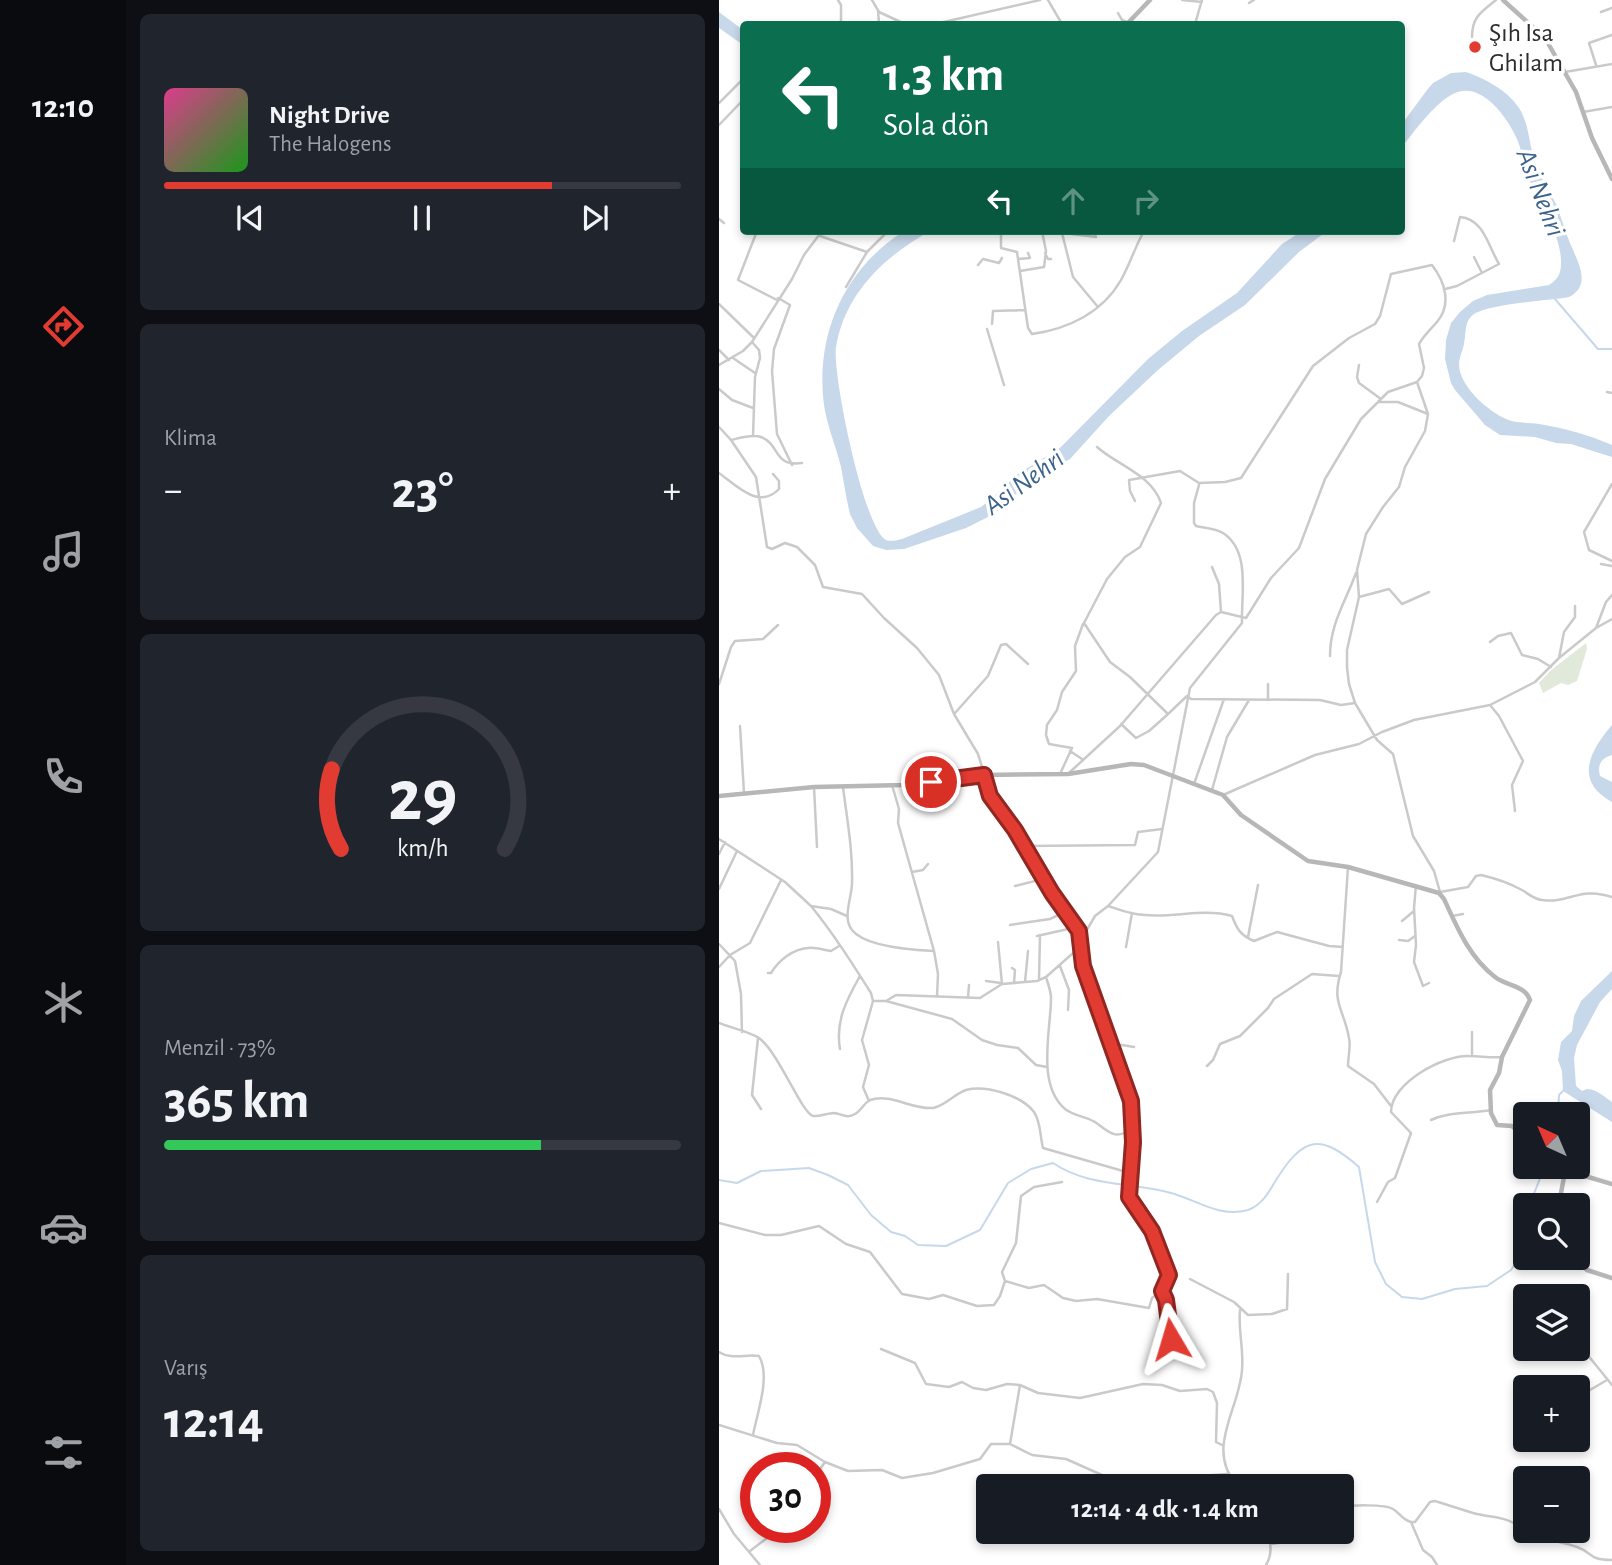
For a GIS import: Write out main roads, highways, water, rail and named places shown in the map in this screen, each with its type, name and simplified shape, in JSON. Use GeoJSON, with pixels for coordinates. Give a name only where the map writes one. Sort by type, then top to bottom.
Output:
{"type":"FeatureCollection","features":[{"type":"Feature","properties":{"kind":"water"},"geometry":{"type":"Polygon","coordinates":[[[719,12],[740,28],[740,43],[719,28],[719,12]]]}},
{"type":"Feature","properties":{"kind":"water","name":"Asi Nehri"},"geometry":{"type":"Polygon","coordinates":[[[1466,72],[1481,78],[1508,96],[1519,108],[1536,165],[1556,204],[1581,275],[1579,287],[1569,297],[1497,306],[1473,315],[1467,325],[1459,362],[1460,373],[1475,396],[1502,417],[1594,438],[1612,445],[1612,457],[1571,444],[1535,437],[1500,435],[1485,425],[1451,383],[1445,359],[1446,340],[1451,323],[1460,312],[1473,301],[1487,295],[1549,285],[1558,276],[1561,264],[1555,233],[1529,179],[1517,139],[1508,122],[1486,98],[1468,91],[1451,95],[1427,116],[1405,143],[1405,120],[1433,83],[1451,73],[1466,72]]]}},
{"type":"Feature","properties":{"kind":"water","name":"Asi Nehri"},"geometry":{"type":"Polygon","coordinates":[[[899,235],[923,235],[883,264],[858,293],[841,328],[836,347],[836,362],[844,417],[859,481],[877,530],[890,541],[902,539],[981,507],[1018,474],[1061,447],[1148,359],[1182,331],[1237,293],[1282,244],[1296,235],[1322,235],[1299,252],[1245,305],[1199,336],[1158,370],[1109,416],[1070,459],[1035,478],[1003,507],[966,528],[904,549],[886,550],[873,546],[857,528],[850,514],[841,467],[825,413],[822,379],[824,354],[838,306],[865,264],[899,235]]]}},
{"type":"Feature","properties":{"kind":"water"},"geometry":{"type":"Polygon","coordinates":[[[1612,725],[1612,755],[1603,760],[1599,768],[1600,776],[1612,782],[1612,802],[1593,785],[1589,766],[1597,745],[1612,725]]]}},
{"type":"Feature","properties":{"kind":"water"},"geometry":{"type":"Polygon","coordinates":[[[1612,971],[1612,989],[1600,1002],[1577,1045],[1574,1058],[1576,1086],[1582,1091],[1594,1090],[1612,1102],[1612,1122],[1591,1109],[1591,1102],[1580,1102],[1563,1091],[1562,1071],[1558,1060],[1561,1042],[1572,1031],[1574,1016],[1581,1001],[1612,971]]]}},
{"type":"Feature","properties":{"kind":"waterway"},"geometry":{"type":"LineString","coordinates":[[1555,299],[1598,349],[1612,349]]}},
{"type":"Feature","properties":{"kind":"waterway"},"geometry":{"type":"LineString","coordinates":[[1559,1102],[1559,1095],[1564,1090]]}},
{"type":"Feature","properties":{"kind":"waterway"},"geometry":{"type":"LineString","coordinates":[[719,1180],[737,1183],[761,1171],[809,1168],[848,1185],[871,1215],[891,1232],[905,1236],[918,1245],[946,1246],[980,1230],[1008,1183],[1031,1169],[1053,1163],[1067,1171],[1095,1180],[1156,1190],[1218,1210],[1237,1212],[1253,1208],[1261,1201],[1295,1155],[1313,1144],[1323,1145],[1334,1148],[1359,1167],[1375,1262],[1386,1284],[1402,1297],[1422,1299],[1455,1289],[1487,1286],[1513,1267]]}},
{"type":"Feature","properties":{"kind":"waterway"},"geometry":{"type":"LineString","coordinates":[[1534,1193],[1539,1180]]}},
{"type":"Feature","properties":{"kind":"place","name":"Şıh Isa Ghilam"},"geometry":{"type":"Point","coordinates":[1475,47]}}]}
